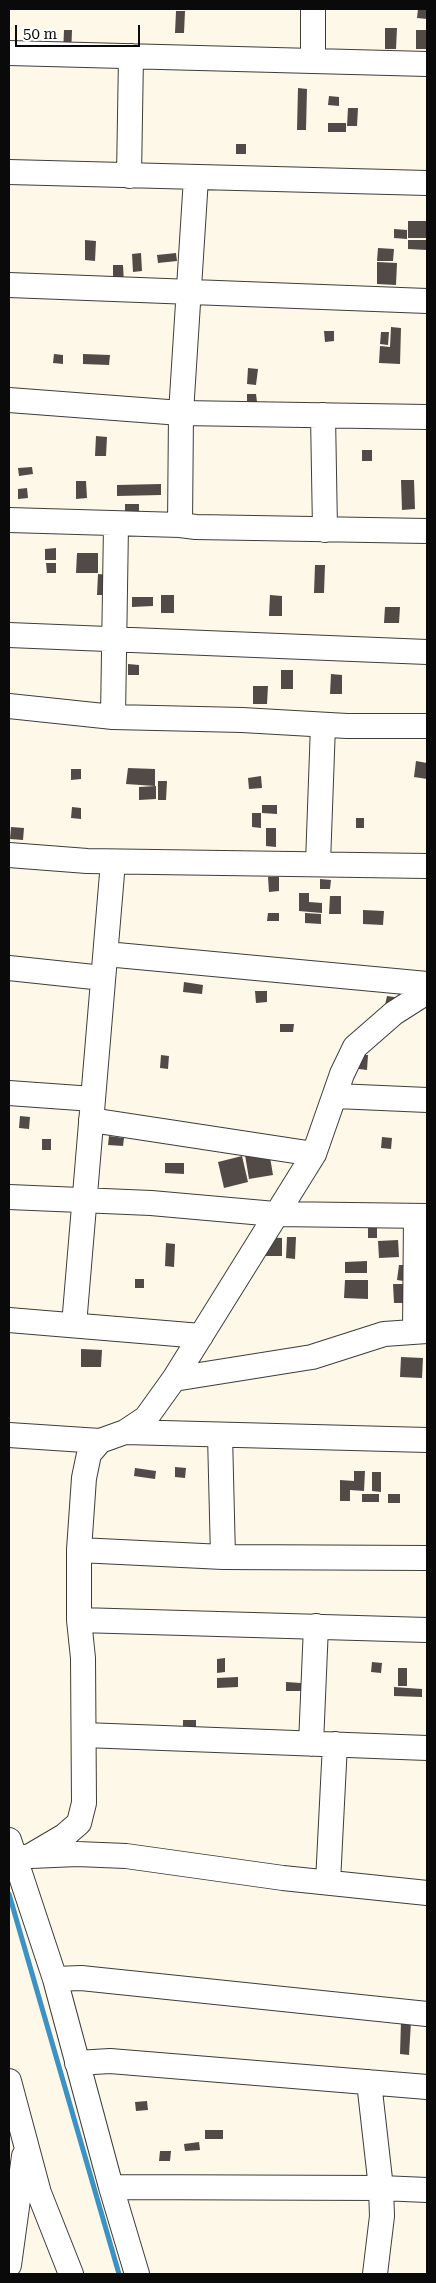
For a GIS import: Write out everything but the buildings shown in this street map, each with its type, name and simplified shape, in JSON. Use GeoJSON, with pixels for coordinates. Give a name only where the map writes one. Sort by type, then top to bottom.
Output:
{"type":"FeatureCollection","features":[{"type":"Feature","properties":{"kind":"street"},"geometry":{"type":"LineString","coordinates":[[313,9],[313,61]]}},
{"type":"Feature","properties":{"kind":"street"},"geometry":{"type":"LineString","coordinates":[[9,53],[427,64]]}},
{"type":"Feature","properties":{"kind":"street"},"geometry":{"type":"LineString","coordinates":[[129,176],[131,56]]}},
{"type":"Feature","properties":{"kind":"street"},"geometry":{"type":"LineString","coordinates":[[9,172],[427,183]]}},
{"type":"Feature","properties":{"kind":"street"},"geometry":{"type":"LineString","coordinates":[[180,525],[182,413],[196,178]]}},
{"type":"Feature","properties":{"kind":"street"},"geometry":{"type":"LineString","coordinates":[[9,285],[427,301]]}},
{"type":"Feature","properties":{"kind":"street"},"geometry":{"type":"LineString","coordinates":[[9,400],[182,413],[427,417]]}},
{"type":"Feature","properties":{"kind":"street"},"geometry":{"type":"LineString","coordinates":[[323,415],[325,530]]}},
{"type":"Feature","properties":{"kind":"street"},"geometry":{"type":"LineString","coordinates":[[9,520],[325,530],[427,531]]}},
{"type":"Feature","properties":{"kind":"street"},"geometry":{"type":"LineString","coordinates":[[112,718],[116,524]]}},
{"type":"Feature","properties":{"kind":"street"},"geometry":{"type":"LineString","coordinates":[[9,635],[427,652]]}},
{"type":"Feature","properties":{"kind":"street"},"geometry":{"type":"LineString","coordinates":[[9,706],[112,718],[242,720],[323,725],[427,726]]}},
{"type":"Feature","properties":{"kind":"street"},"geometry":{"type":"LineString","coordinates":[[318,863],[323,725]]}},
{"type":"Feature","properties":{"kind":"street"},"geometry":{"type":"LineString","coordinates":[[9,855],[113,862],[318,863],[427,866]]}},
{"type":"Feature","properties":{"kind":"street"},"geometry":{"type":"LineString","coordinates":[[74,1324],[113,862]]}},
{"type":"Feature","properties":{"kind":"street"},"geometry":{"type":"LineString","coordinates":[[106,954],[427,984]]}},
{"type":"Feature","properties":{"kind":"street"},"geometry":{"type":"LineString","coordinates":[[9,968],[103,978]]}},
{"type":"Feature","properties":{"kind":"street"},"geometry":{"type":"LineString","coordinates":[[9,1435],[100,1441],[125,1432],[146,1418],[174,1379],[314,1154],[336,1096],[342,1074],[354,1047],[394,1012],[427,992]]}},
{"type":"Feature","properties":{"kind":"street"},"geometry":{"type":"LineString","coordinates":[[9,1094],[314,1154]]}},
{"type":"Feature","properties":{"kind":"street"},"geometry":{"type":"LineString","coordinates":[[336,1096],[427,1100]]}},
{"type":"Feature","properties":{"kind":"street"},"geometry":{"type":"LineString","coordinates":[[9,1197],[151,1203],[275,1214],[422,1216],[421,1331],[384,1334],[312,1357],[174,1379]]}},
{"type":"Feature","properties":{"kind":"street"},"geometry":{"type":"LineString","coordinates":[[9,1320],[201,1336]]}},
{"type":"Feature","properties":{"kind":"street"},"geometry":{"type":"LineString","coordinates":[[125,1432],[427,1440]]}},
{"type":"Feature","properties":{"kind":"street"},"geometry":{"type":"LineString","coordinates":[[220,1435],[222,1557]]}},
{"type":"Feature","properties":{"kind":"street"},"geometry":{"type":"LineString","coordinates":[[15,1854],[64,1836],[79,1823],[84,1803],[83,1658],[79,1620],[79,1550],[84,1478],[90,1454],[100,1441]]}},
{"type":"Feature","properties":{"kind":"street"},"geometry":{"type":"LineString","coordinates":[[79,1550],[222,1557],[427,1558]]}},
{"type":"Feature","properties":{"kind":"street"},"geometry":{"type":"LineString","coordinates":[[79,1620],[427,1630]]}},
{"type":"Feature","properties":{"kind":"street"},"geometry":{"type":"LineString","coordinates":[[311,1744],[316,1626]]}},
{"type":"Feature","properties":{"kind":"street"},"geometry":{"type":"LineString","coordinates":[[84,1735],[427,1748]]}},
{"type":"Feature","properties":{"kind":"street"},"geometry":{"type":"LineString","coordinates":[[328,1882],[335,1744]]}},
{"type":"Feature","properties":{"kind":"street"},"geometry":{"type":"LineString","coordinates":[[15,1854],[126,1856],[283,1878],[427,1893]]}},
{"type":"Feature","properties":{"kind":"street"},"geometry":{"type":"LineString","coordinates":[[15,1854],[55,1979],[111,2187],[137,2274]]}},
{"type":"Feature","properties":{"kind":"street"},"geometry":{"type":"LineString","coordinates":[[55,1979],[81,1978],[427,2014]]}},
{"type":"Feature","properties":{"kind":"street"},"geometry":{"type":"LineString","coordinates":[[77,2063],[110,2061],[427,2088]]}},
{"type":"Feature","properties":{"kind":"street"},"geometry":{"type":"LineString","coordinates":[[9,2081],[39,2193],[72,2274]]}},
{"type":"Feature","properties":{"kind":"street"},"geometry":{"type":"LineString","coordinates":[[369,2082],[381,2188],[382,2216],[375,2274]]}},
{"type":"Feature","properties":{"kind":"street"},"geometry":{"type":"LineString","coordinates":[[9,2265],[26,2146]]}},
{"type":"Feature","properties":{"kind":"street"},"geometry":{"type":"LineString","coordinates":[[111,2187],[381,2188],[427,2190]]}},
{"type":"Feature","properties":{"kind":"waterway"},"geometry":{"type":"LineString","coordinates":[[9,1894],[119,2274]]}}]}
